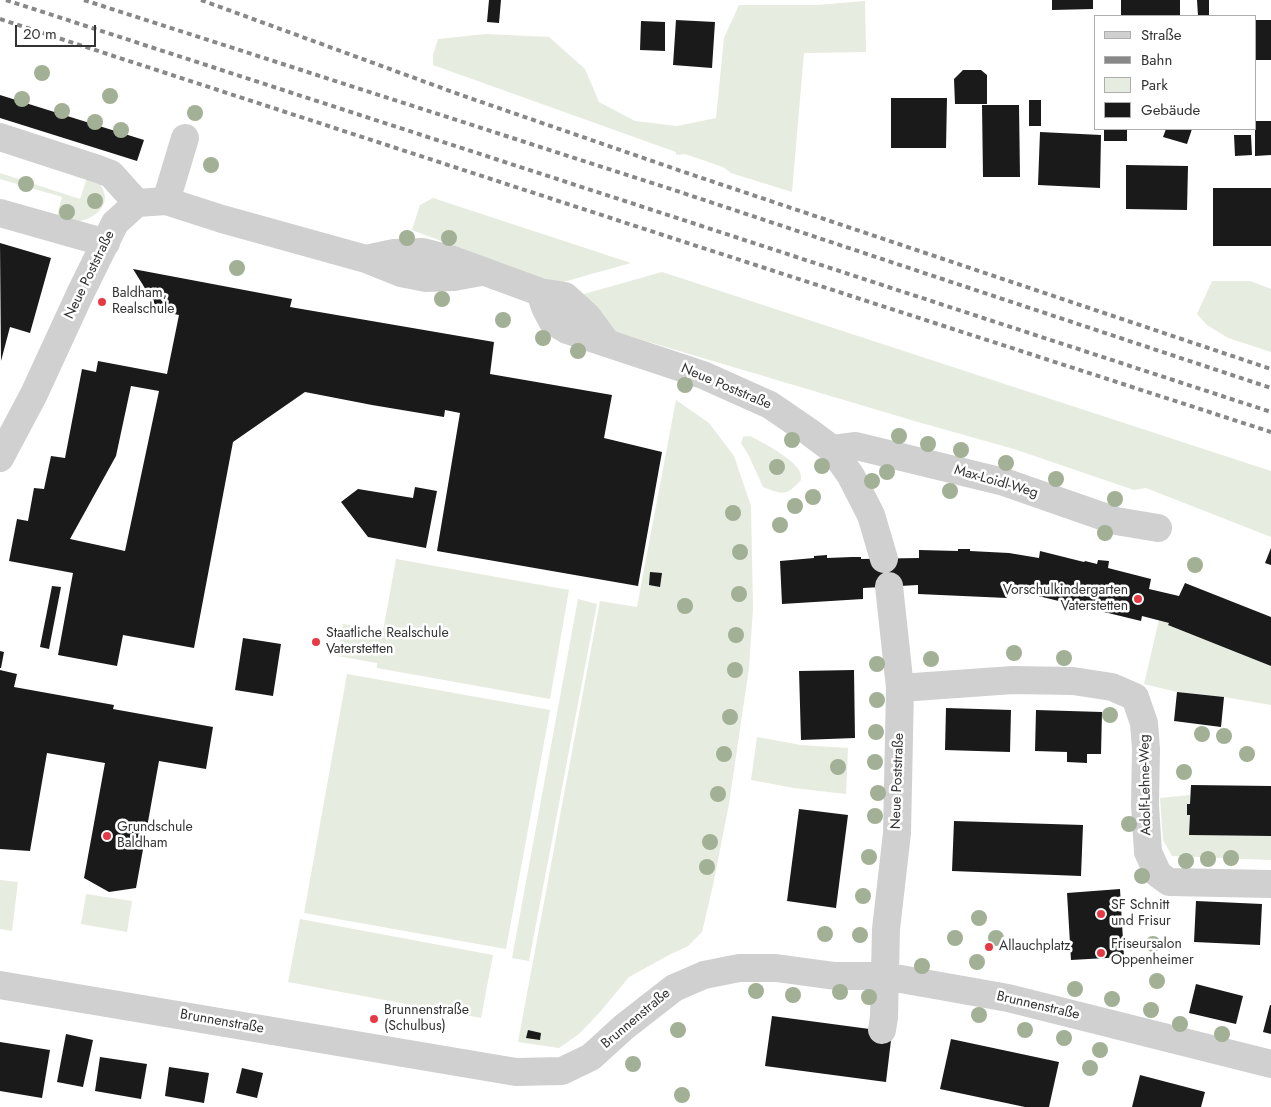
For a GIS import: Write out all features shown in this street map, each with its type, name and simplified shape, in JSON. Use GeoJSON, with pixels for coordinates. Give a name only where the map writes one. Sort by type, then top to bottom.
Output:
{"type":"FeatureCollection","features":[{"type":"Feature","properties":{"kind":"street"},"geometry":{"type":"LineString","coordinates":[[0,137],[111,174],[137,203]]}},
{"type":"Feature","properties":{"kind":"street"},"geometry":{"type":"LineString","coordinates":[[166,201],[184,138]]}},
{"type":"Feature","properties":{"kind":"street","name":"Neue Poststraße"},"geometry":{"type":"LineString","coordinates":[[0,458],[34,394],[115,224],[137,203],[166,201],[366,259],[401,273],[426,278],[454,277],[481,272],[540,292],[565,296],[588,316],[607,343],[703,375],[770,404],[832,449],[851,476],[871,516],[884,559]]}},
{"type":"Feature","properties":{"kind":"street"},"geometry":{"type":"LineString","coordinates":[[0,213],[106,243]]}},
{"type":"Feature","properties":{"kind":"street","name":"Max-Loidl-Weg"},"geometry":{"type":"LineString","coordinates":[[832,449],[856,446],[1004,482],[1116,521],[1158,528]]}},
{"type":"Feature","properties":{"kind":"street","name":"Neue Poststraße"},"geometry":{"type":"LineString","coordinates":[[882,1030],[886,929],[897,833],[900,688],[889,586]]}},
{"type":"Feature","properties":{"kind":"street","name":"Adolf-Lehne-Weg"},"geometry":{"type":"LineString","coordinates":[[900,688],[1013,680],[1073,681],[1112,687],[1134,696],[1144,723],[1146,749],[1145,805],[1148,852],[1158,874],[1170,882],[1271,884]]}},
{"type":"Feature","properties":{"kind":"street","name":"Brunnenstraße"},"geometry":{"type":"LineString","coordinates":[[0,985],[516,1072],[534,1072],[562,1071],[591,1057],[624,1027],[674,988],[704,975],[739,968],[776,968],[835,976],[884,976],[1008,998],[1271,1064]]}},
{"type":"Feature","properties":{"kind":"green space"},"geometry":{"type":"Polygon","coordinates":[[[865,1],[866,52],[804,53],[792,192],[731,173],[723,167],[685,154],[676,155],[676,152],[433,65],[433,55],[438,39],[486,34],[549,37],[585,69],[599,102],[635,121],[677,126],[716,118],[724,38],[739,5],[817,5],[865,1]]]}},
{"type":"Feature","properties":{"kind":"green space"},"geometry":{"type":"Polygon","coordinates":[[[0,173],[80,199],[87,178],[100,184],[104,192],[105,201],[98,212],[87,219],[68,221],[56,219],[62,197],[0,179],[0,173]]]}},
{"type":"Feature","properties":{"kind":"green space"},"geometry":{"type":"Polygon","coordinates":[[[433,198],[631,263],[563,282],[541,278],[412,230],[420,205],[433,198]]]}},
{"type":"Feature","properties":{"kind":"green space"},"geometry":{"type":"Polygon","coordinates":[[[662,272],[1271,471],[1271,537],[1146,488],[1134,490],[1014,449],[612,331],[585,306],[584,294],[662,272]]]}},
{"type":"Feature","properties":{"kind":"green space"},"geometry":{"type":"Polygon","coordinates":[[[1212,281],[1250,281],[1271,289],[1271,352],[1228,338],[1207,325],[1197,314],[1212,281]]]}},
{"type":"Feature","properties":{"kind":"green space"},"geometry":{"type":"Polygon","coordinates":[[[676,400],[709,423],[734,456],[751,506],[753,608],[749,668],[729,804],[702,932],[688,946],[629,977],[579,1034],[559,1048],[518,1042],[600,601],[637,607],[676,400]]]}},
{"type":"Feature","properties":{"kind":"green space"},"geometry":{"type":"Polygon","coordinates":[[[750,436],[792,462],[800,472],[801,480],[787,492],[779,492],[763,487],[741,443],[743,437],[750,436]]]}},
{"type":"Feature","properties":{"kind":"green space"},"geometry":{"type":"Polygon","coordinates":[[[396,559],[569,590],[550,699],[377,668],[377,663],[337,656],[343,624],[383,631],[396,559]]]}},
{"type":"Feature","properties":{"kind":"green space"},"geometry":{"type":"Polygon","coordinates":[[[578,599],[597,604],[529,961],[512,958],[578,599]]]}},
{"type":"Feature","properties":{"kind":"green space"},"geometry":{"type":"Polygon","coordinates":[[[1159,620],[1271,666],[1271,705],[1177,692],[1144,684],[1159,620]]]}},
{"type":"Feature","properties":{"kind":"green space"},"geometry":{"type":"Polygon","coordinates":[[[347,674],[550,710],[506,949],[304,913],[347,674]]]}},
{"type":"Feature","properties":{"kind":"green space"},"geometry":{"type":"Polygon","coordinates":[[[757,737],[801,745],[848,748],[846,794],[794,788],[751,780],[757,737]]]}},
{"type":"Feature","properties":{"kind":"green space"},"geometry":{"type":"Polygon","coordinates":[[[1190,795],[1187,815],[1190,815],[1190,835],[1271,836],[1271,860],[1172,856],[1163,840],[1160,798],[1190,795]]]}},
{"type":"Feature","properties":{"kind":"green space"},"geometry":{"type":"Polygon","coordinates":[[[0,880],[18,882],[12,931],[0,929],[0,880]]]}},
{"type":"Feature","properties":{"kind":"green space"},"geometry":{"type":"Polygon","coordinates":[[[86,894],[132,901],[127,932],[81,924],[86,894]]]}},
{"type":"Feature","properties":{"kind":"green space"},"geometry":{"type":"Polygon","coordinates":[[[300,919],[493,955],[481,1018],[288,982],[300,919]]]}},
{"type":"Feature","properties":{"kind":"building"},"geometry":{"type":"Polygon","coordinates":[[[489,0],[501,0],[499,23],[487,22],[489,0]]]}},
{"type":"Feature","properties":{"kind":"building"},"geometry":{"type":"Polygon","coordinates":[[[1052,0],[1093,0],[1093,9],[1052,10],[1052,0]]]}},
{"type":"Feature","properties":{"kind":"building"},"geometry":{"type":"Polygon","coordinates":[[[1121,0],[1180,0],[1180,15],[1121,15],[1121,0]]]}},
{"type":"Feature","properties":{"kind":"building"},"geometry":{"type":"Polygon","coordinates":[[[1197,0],[1209,0],[1209,15],[1198,15],[1197,0]]]}},
{"type":"Feature","properties":{"kind":"building"},"geometry":{"type":"Polygon","coordinates":[[[676,20],[715,22],[712,68],[673,65],[676,20]]]}},
{"type":"Feature","properties":{"kind":"building"},"geometry":{"type":"Polygon","coordinates":[[[1256,20],[1271,20],[1271,60],[1256,60],[1256,20]]]}},
{"type":"Feature","properties":{"kind":"building"},"geometry":{"type":"Polygon","coordinates":[[[641,21],[665,22],[665,51],[640,50],[641,21]]]}},
{"type":"Feature","properties":{"kind":"building"},"geometry":{"type":"Polygon","coordinates":[[[963,70],[981,70],[987,75],[987,104],[955,104],[954,79],[963,70]]]}},
{"type":"Feature","properties":{"kind":"building"},"geometry":{"type":"Polygon","coordinates":[[[0,95],[144,140],[137,161],[0,118],[0,95]]]}},
{"type":"Feature","properties":{"kind":"building"},"geometry":{"type":"Polygon","coordinates":[[[891,98],[947,98],[946,148],[891,148],[891,98]]]}},
{"type":"Feature","properties":{"kind":"building"},"geometry":{"type":"Polygon","coordinates":[[[1029,100],[1041,100],[1041,126],[1029,126],[1029,100]]]}},
{"type":"Feature","properties":{"kind":"building"},"geometry":{"type":"Polygon","coordinates":[[[982,105],[1019,105],[1020,177],[983,177],[982,105]]]}},
{"type":"Feature","properties":{"kind":"building"},"geometry":{"type":"Polygon","coordinates":[[[1256,121],[1271,121],[1271,155],[1255,156],[1256,121]]]}},
{"type":"Feature","properties":{"kind":"building"},"geometry":{"type":"Polygon","coordinates":[[[1104,130],[1127,130],[1127,141],[1104,141],[1104,130]]]}},
{"type":"Feature","properties":{"kind":"building"},"geometry":{"type":"Polygon","coordinates":[[[1166,130],[1192,130],[1187,144],[1163,137],[1166,130]]]}},
{"type":"Feature","properties":{"kind":"building"},"geometry":{"type":"Polygon","coordinates":[[[1040,132],[1101,135],[1100,188],[1038,185],[1040,132]]]}},
{"type":"Feature","properties":{"kind":"building"},"geometry":{"type":"Polygon","coordinates":[[[1234,135],[1251,135],[1252,155],[1235,156],[1234,135]]]}},
{"type":"Feature","properties":{"kind":"building"},"geometry":{"type":"Polygon","coordinates":[[[1126,165],[1188,166],[1187,210],[1126,209],[1126,165]]]}},
{"type":"Feature","properties":{"kind":"building"},"geometry":{"type":"Polygon","coordinates":[[[1213,188],[1271,188],[1271,246],[1213,246],[1213,188]]]}},
{"type":"Feature","properties":{"kind":"building"},"geometry":{"type":"Polygon","coordinates":[[[0,243],[51,258],[30,333],[10,327],[1,361],[0,243]]]}},
{"type":"Feature","properties":{"kind":"building"},"geometry":{"type":"Polygon","coordinates":[[[133,269],[292,299],[290,307],[494,342],[490,374],[612,395],[604,438],[662,452],[638,586],[437,551],[460,413],[445,410],[444,417],[305,392],[233,442],[194,648],[123,635],[117,666],[58,655],[73,573],[9,561],[17,519],[28,521],[34,488],[44,489],[51,456],[65,458],[82,369],[96,372],[98,361],[167,374],[179,315],[159,311],[133,269]],[[131,386],[116,456],[70,539],[125,551],[159,391],[131,386]]]}},
{"type":"Feature","properties":{"kind":"building"},"geometry":{"type":"Polygon","coordinates":[[[415,487],[437,491],[426,548],[368,537],[341,502],[358,489],[413,498],[415,487]]]}},
{"type":"Feature","properties":{"kind":"building"},"geometry":{"type":"Polygon","coordinates":[[[1271,548],[1271,565],[1265,563],[1271,548]]]}},
{"type":"Feature","properties":{"kind":"building"},"geometry":{"type":"Polygon","coordinates":[[[958,549],[1009,553],[1039,558],[1040,551],[1097,564],[1098,560],[1109,561],[1108,568],[1151,579],[1149,589],[1179,596],[1185,583],[1271,617],[1271,666],[1168,625],[1169,623],[1142,616],[1141,621],[1030,594],[1031,588],[1007,584],[1007,598],[918,594],[918,585],[863,588],[863,599],[782,604],[780,561],[827,555],[827,558],[919,558],[919,550],[958,551],[958,549]]]}},
{"type":"Feature","properties":{"kind":"building"},"geometry":{"type":"Polygon","coordinates":[[[650,572],[662,573],[660,587],[649,585],[650,572]]]}},
{"type":"Feature","properties":{"kind":"building"},"geometry":{"type":"Polygon","coordinates":[[[52,586],[61,587],[49,649],[40,647],[52,586]]]}},
{"type":"Feature","properties":{"kind":"building"},"geometry":{"type":"Polygon","coordinates":[[[243,638],[281,644],[273,696],[235,690],[243,638]]]}},
{"type":"Feature","properties":{"kind":"building"},"geometry":{"type":"Polygon","coordinates":[[[0,651],[4,652],[1,668],[0,668],[0,651]]]}},
{"type":"Feature","properties":{"kind":"building"},"geometry":{"type":"Polygon","coordinates":[[[0,670],[17,674],[14,687],[114,705],[113,709],[213,727],[206,769],[159,761],[136,888],[109,892],[84,878],[105,763],[47,753],[30,851],[0,849],[0,670]]]}},
{"type":"Feature","properties":{"kind":"building"},"geometry":{"type":"Polygon","coordinates":[[[854,670],[855,738],[801,740],[799,671],[854,670]]]}},
{"type":"Feature","properties":{"kind":"building"},"geometry":{"type":"Polygon","coordinates":[[[1177,692],[1224,697],[1221,727],[1174,721],[1177,692]]]}},
{"type":"Feature","properties":{"kind":"building"},"geometry":{"type":"Polygon","coordinates":[[[946,708],[1011,710],[1010,752],[945,750],[946,708]]]}},
{"type":"Feature","properties":{"kind":"building"},"geometry":{"type":"Polygon","coordinates":[[[1036,710],[1102,712],[1101,754],[1087,754],[1087,763],[1067,762],[1067,752],[1035,751],[1036,710]]]}},
{"type":"Feature","properties":{"kind":"building"},"geometry":{"type":"Polygon","coordinates":[[[1191,785],[1271,786],[1271,836],[1189,835],[1190,815],[1187,815],[1187,804],[1190,804],[1191,785]]]}},
{"type":"Feature","properties":{"kind":"building"},"geometry":{"type":"Polygon","coordinates":[[[799,809],[848,815],[836,908],[787,901],[799,809]]]}},
{"type":"Feature","properties":{"kind":"building"},"geometry":{"type":"Polygon","coordinates":[[[954,821],[1083,825],[1081,876],[952,871],[954,821]]]}},
{"type":"Feature","properties":{"kind":"building"},"geometry":{"type":"Polygon","coordinates":[[[1120,889],[1124,957],[1071,960],[1067,893],[1120,889]]]}},
{"type":"Feature","properties":{"kind":"building"},"geometry":{"type":"Polygon","coordinates":[[[1196,901],[1262,904],[1260,945],[1194,942],[1196,901]]]}},
{"type":"Feature","properties":{"kind":"building"},"geometry":{"type":"Polygon","coordinates":[[[1196,984],[1243,996],[1236,1024],[1189,1013],[1196,984]]]}},
{"type":"Feature","properties":{"kind":"building"},"geometry":{"type":"Polygon","coordinates":[[[1271,1005],[1271,1034],[1263,1032],[1271,1005]]]}},
{"type":"Feature","properties":{"kind":"building"},"geometry":{"type":"Polygon","coordinates":[[[772,1016],[892,1032],[886,1082],[765,1066],[772,1016]]]}},
{"type":"Feature","properties":{"kind":"building"},"geometry":{"type":"Polygon","coordinates":[[[528,1030],[541,1033],[540,1040],[526,1038],[528,1030]]]}},
{"type":"Feature","properties":{"kind":"building"},"geometry":{"type":"Polygon","coordinates":[[[66,1034],[93,1040],[83,1087],[57,1082],[66,1034]]]}},
{"type":"Feature","properties":{"kind":"building"},"geometry":{"type":"Polygon","coordinates":[[[951,1039],[1059,1062],[1049,1107],[1025,1107],[940,1089],[951,1039]]]}},
{"type":"Feature","properties":{"kind":"building"},"geometry":{"type":"Polygon","coordinates":[[[0,1042],[50,1050],[42,1098],[0,1091],[0,1042]]]}},
{"type":"Feature","properties":{"kind":"building"},"geometry":{"type":"Polygon","coordinates":[[[100,1057],[147,1064],[141,1099],[95,1091],[100,1057]]]}},
{"type":"Feature","properties":{"kind":"building"},"geometry":{"type":"Polygon","coordinates":[[[169,1067],[209,1073],[204,1103],[165,1096],[169,1067]]]}},
{"type":"Feature","properties":{"kind":"building"},"geometry":{"type":"Polygon","coordinates":[[[242,1068],[263,1073],[257,1098],[236,1093],[242,1068]]]}},
{"type":"Feature","properties":{"kind":"building"},"geometry":{"type":"Polygon","coordinates":[[[1140,1075],[1205,1092],[1201,1107],[1132,1107],[1140,1075]]]}},
{"type":"Feature","properties":{"kind":"railway"},"geometry":{"type":"LineString","coordinates":[[6,0],[1271,412]]}},
{"type":"Feature","properties":{"kind":"railway"},"geometry":{"type":"LineString","coordinates":[[84,0],[680,192],[1271,388]]}},
{"type":"Feature","properties":{"kind":"railway"},"geometry":{"type":"LineString","coordinates":[[201,0],[461,95],[684,172],[1271,369]]}},
{"type":"Feature","properties":{"kind":"railway"},"geometry":{"type":"LineString","coordinates":[[0,19],[1271,432]]}},
{"type":"Feature","properties":{"kind":"place","name":"Baldham, Realschule"},"geometry":{"type":"Point","coordinates":[102,302]}},
{"type":"Feature","properties":{"kind":"place","name":"Vorschulkindergarten Vaterstetten"},"geometry":{"type":"Point","coordinates":[1138,599]}},
{"type":"Feature","properties":{"kind":"place","name":"Staatliche Realschule Vaterstetten"},"geometry":{"type":"Point","coordinates":[316,642]}},
{"type":"Feature","properties":{"kind":"place","name":"Grundschule Baldham"},"geometry":{"type":"Point","coordinates":[107,836]}},
{"type":"Feature","properties":{"kind":"place","name":"SF Schnitt und Frisur"},"geometry":{"type":"Point","coordinates":[1101,914]}},
{"type":"Feature","properties":{"kind":"place","name":"Allauchplatz"},"geometry":{"type":"Point","coordinates":[989,947]}},
{"type":"Feature","properties":{"kind":"place","name":"Friseursalon Oppenheimer"},"geometry":{"type":"Point","coordinates":[1101,953]}},
{"type":"Feature","properties":{"kind":"place","name":"Brunnenstraße (Schulbus)"},"geometry":{"type":"Point","coordinates":[374,1019]}}]}
